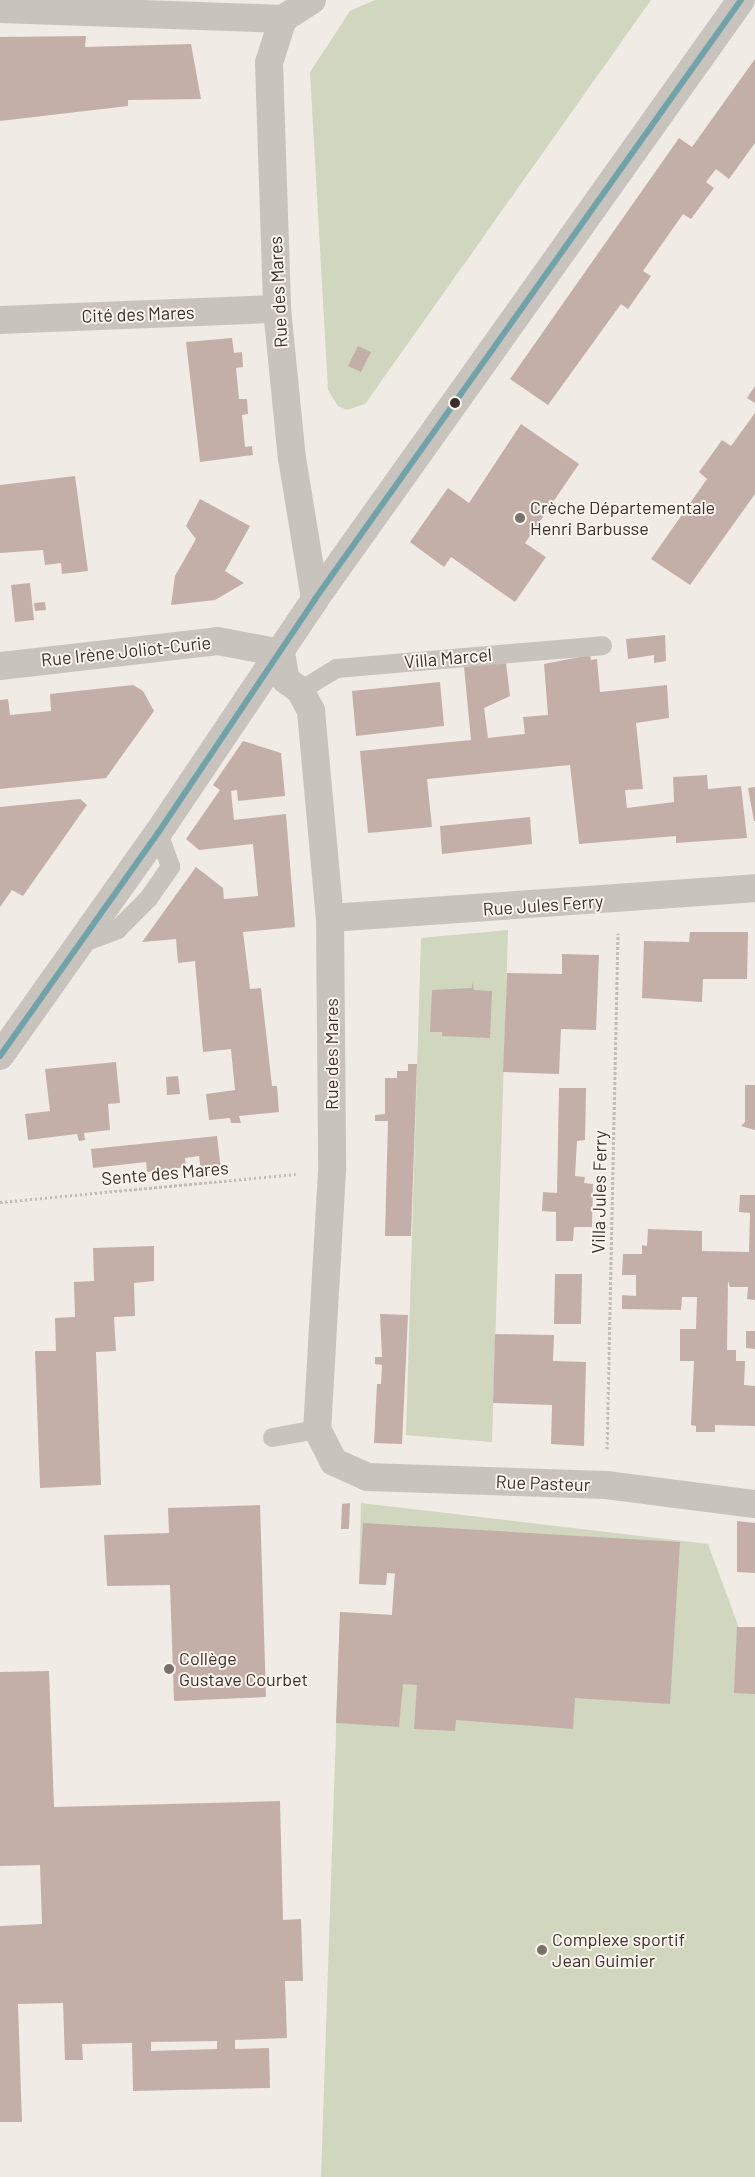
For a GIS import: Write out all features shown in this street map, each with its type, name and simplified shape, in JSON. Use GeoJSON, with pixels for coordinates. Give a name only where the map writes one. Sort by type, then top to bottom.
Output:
{"type":"FeatureCollection","features":[{"type":"Feature","properties":{"kind":"street"},"geometry":{"type":"LineString","coordinates":[[0,9],[283,19],[312,0]]}},
{"type":"Feature","properties":{"kind":"street"},"geometry":{"type":"LineString","coordinates":[[0,1056],[158,832],[281,653],[315,599],[741,0]]}},
{"type":"Feature","properties":{"kind":"street","name":"Rue des Mares"},"geometry":{"type":"LineString","coordinates":[[283,19],[269,63],[277,308],[292,458],[315,599]]}},
{"type":"Feature","properties":{"kind":"street","name":"Cité des Mares"},"geometry":{"type":"LineString","coordinates":[[0,320],[277,308]]}},
{"type":"Feature","properties":{"kind":"street","name":"Rue Irène Joliot-Curie"},"geometry":{"type":"LineString","coordinates":[[0,666],[218,640],[281,653]]}},
{"type":"Feature","properties":{"kind":"street","name":"Rue des Mares"},"geometry":{"type":"LineString","coordinates":[[281,653],[286,680],[300,690],[311,711],[330,918],[332,1171],[317,1429]]}},
{"type":"Feature","properties":{"kind":"street","name":"Rue Jules Ferry"},"geometry":{"type":"LineString","coordinates":[[330,918],[619,900],[755,888]]}},
{"type":"Feature","properties":{"kind":"street","name":"Rue Pasteur"},"geometry":{"type":"LineString","coordinates":[[317,1429],[334,1462],[367,1476],[606,1485],[755,1504]]}},
{"type":"Feature","properties":{"kind":"lane","name":"Villa Marcel"},"geometry":{"type":"LineString","coordinates":[[300,690],[336,668],[602,644]]}},
{"type":"Feature","properties":{"kind":"lane"},"geometry":{"type":"LineString","coordinates":[[272,1437],[317,1429]]}},
{"type":"Feature","properties":{"kind":"path","name":"Villa Jules Ferry"},"geometry":{"type":"LineString","coordinates":[[606,1485],[619,900]]}},
{"type":"Feature","properties":{"kind":"path","name":"Sente des Mares"},"geometry":{"type":"LineString","coordinates":[[0,1202],[332,1171]]}},
{"type":"Feature","properties":{"kind":"green space"},"geometry":{"type":"Polygon","coordinates":[[[375,0],[651,0],[365,404],[347,410],[338,406],[328,390],[310,72],[350,11],[375,0]]]}},
{"type":"Feature","properties":{"kind":"green space"},"geometry":{"type":"Polygon","coordinates":[[[508,930],[492,1442],[406,1435],[421,938],[508,930]]]}},
{"type":"Feature","properties":{"kind":"green space","name":"Complexe sportif Jean Guimier"},"geometry":{"type":"Polygon","coordinates":[[[361,1503],[708,1544],[755,1671],[755,2177],[321,2177],[340,1612],[392,1615],[395,1574],[387,1573],[386,1585],[359,1584],[361,1503]]]}},
{"type":"Feature","properties":{"kind":"building"},"geometry":{"type":"Polygon","coordinates":[[[86,36],[85,47],[191,44],[201,99],[128,100],[128,106],[0,121],[0,37],[86,36]]]}},
{"type":"Feature","properties":{"kind":"building"},"geometry":{"type":"Polygon","coordinates":[[[755,59],[755,143],[729,179],[716,169],[706,182],[714,188],[691,219],[683,214],[643,271],[651,276],[628,309],[621,304],[548,405],[510,379],[679,138],[692,147],[755,59]]]}},
{"type":"Feature","properties":{"kind":"building"},"geometry":{"type":"Polygon","coordinates":[[[232,338],[234,353],[242,352],[243,367],[236,368],[239,399],[247,399],[248,414],[242,415],[245,447],[252,446],[253,455],[200,462],[186,342],[232,338]]]}},
{"type":"Feature","properties":{"kind":"building"},"geometry":{"type":"Polygon","coordinates":[[[358,346],[371,352],[361,372],[348,366],[358,346]]]}},
{"type":"Feature","properties":{"kind":"building"},"geometry":{"type":"Polygon","coordinates":[[[755,386],[755,403],[747,398],[755,386]]]}},
{"type":"Feature","properties":{"kind":"building"},"geometry":{"type":"Polygon","coordinates":[[[755,413],[755,494],[690,585],[651,559],[707,479],[699,472],[722,440],[731,446],[755,413]]]}},
{"type":"Feature","properties":{"kind":"building"},"geometry":{"type":"Polygon","coordinates":[[[521,424],[579,464],[525,543],[546,557],[515,602],[451,557],[444,567],[410,542],[448,488],[469,503],[521,424]]]}},
{"type":"Feature","properties":{"kind":"building"},"geometry":{"type":"Polygon","coordinates":[[[75,476],[88,571],[62,574],[61,563],[45,565],[43,550],[0,553],[0,485],[75,476]]]}},
{"type":"Feature","properties":{"kind":"building"},"geometry":{"type":"Polygon","coordinates":[[[200,499],[250,526],[225,571],[244,583],[215,600],[171,605],[175,576],[196,539],[186,526],[200,499]]]}},
{"type":"Feature","properties":{"kind":"building"},"geometry":{"type":"Polygon","coordinates":[[[30,583],[34,620],[15,622],[11,585],[30,583]]]}},
{"type":"Feature","properties":{"kind":"building"},"geometry":{"type":"Polygon","coordinates":[[[45,602],[46,610],[35,611],[34,603],[45,602]]]}},
{"type":"Feature","properties":{"kind":"building"},"geometry":{"type":"Polygon","coordinates":[[[665,635],[666,661],[654,663],[654,655],[628,659],[626,639],[665,635]]]}},
{"type":"Feature","properties":{"kind":"building"},"geometry":{"type":"Polygon","coordinates":[[[590,655],[591,660],[597,659],[600,692],[667,685],[669,718],[636,723],[643,789],[625,790],[627,808],[674,802],[673,777],[707,775],[708,789],[741,786],[747,838],[676,843],[676,836],[579,844],[570,765],[427,779],[432,827],[368,833],[360,751],[471,740],[464,667],[506,663],[510,696],[484,708],[488,738],[525,734],[523,717],[548,715],[544,664],[590,655]]]}},
{"type":"Feature","properties":{"kind":"building"},"geometry":{"type":"Polygon","coordinates":[[[440,682],[444,726],[356,736],[352,691],[440,682]]]}},
{"type":"Feature","properties":{"kind":"building"},"geometry":{"type":"Polygon","coordinates":[[[133,685],[143,691],[154,711],[106,778],[0,789],[0,700],[8,699],[10,715],[51,711],[50,694],[133,685]]]}},
{"type":"Feature","properties":{"kind":"building"},"geometry":{"type":"Polygon","coordinates":[[[243,741],[281,753],[285,796],[238,801],[237,790],[231,791],[234,820],[286,814],[295,927],[243,932],[250,989],[261,988],[272,1086],[277,1086],[279,1112],[239,1116],[241,1123],[231,1123],[230,1118],[209,1120],[206,1094],[235,1090],[231,1049],[203,1052],[195,961],[178,963],[176,939],[142,942],[196,867],[223,888],[224,899],[258,896],[253,844],[199,850],[186,839],[220,790],[213,785],[243,741]]]}},
{"type":"Feature","properties":{"kind":"building"},"geometry":{"type":"Polygon","coordinates":[[[755,787],[755,821],[754,821],[748,788],[755,787]]]}},
{"type":"Feature","properties":{"kind":"building"},"geometry":{"type":"Polygon","coordinates":[[[80,799],[87,805],[23,896],[12,890],[0,907],[0,807],[80,799]]]}},
{"type":"Feature","properties":{"kind":"building"},"geometry":{"type":"Polygon","coordinates":[[[530,817],[532,844],[442,854],[440,826],[530,817]]]}},
{"type":"Feature","properties":{"kind":"building"},"geometry":{"type":"Polygon","coordinates":[[[690,932],[748,932],[747,979],[703,979],[702,1002],[642,998],[644,941],[689,942],[690,932]]]}},
{"type":"Feature","properties":{"kind":"building"},"geometry":{"type":"Polygon","coordinates":[[[562,954],[599,955],[596,1030],[561,1029],[559,1074],[503,1072],[507,973],[562,974],[562,954]]]}},
{"type":"Feature","properties":{"kind":"building"},"geometry":{"type":"Polygon","coordinates":[[[472,982],[474,990],[492,991],[490,1038],[442,1036],[442,1032],[430,1032],[432,990],[472,988],[472,982]]]}},
{"type":"Feature","properties":{"kind":"building"},"geometry":{"type":"Polygon","coordinates":[[[116,1062],[120,1103],[108,1104],[110,1130],[84,1133],[85,1140],[79,1141],[77,1134],[28,1140],[25,1114],[50,1111],[45,1069],[116,1062]]]}},
{"type":"Feature","properties":{"kind":"building"},"geometry":{"type":"Polygon","coordinates":[[[408,1064],[417,1064],[411,1236],[385,1236],[388,1121],[375,1121],[375,1115],[385,1114],[385,1078],[397,1078],[397,1071],[408,1071],[408,1064]]]}},
{"type":"Feature","properties":{"kind":"building"},"geometry":{"type":"Polygon","coordinates":[[[178,1076],[180,1094],[167,1095],[166,1077],[178,1076]]]}},
{"type":"Feature","properties":{"kind":"building"},"geometry":{"type":"Polygon","coordinates":[[[745,1085],[755,1085],[755,1130],[741,1126],[745,1122],[745,1085]]]}},
{"type":"Feature","properties":{"kind":"building"},"geometry":{"type":"Polygon","coordinates":[[[559,1088],[586,1088],[585,1140],[577,1141],[575,1176],[585,1177],[584,1183],[593,1184],[592,1227],[574,1227],[573,1241],[556,1241],[556,1212],[542,1211],[543,1192],[557,1193],[559,1088]]]}},
{"type":"Feature","properties":{"kind":"building"},"geometry":{"type":"Polygon","coordinates":[[[217,1136],[221,1170],[201,1172],[199,1156],[185,1158],[186,1167],[147,1172],[146,1162],[93,1168],[91,1149],[217,1136]]]}},
{"type":"Feature","properties":{"kind":"building"},"geometry":{"type":"Polygon","coordinates":[[[740,1195],[755,1195],[755,1300],[747,1299],[748,1287],[730,1287],[728,1281],[727,1350],[736,1350],[736,1361],[745,1361],[744,1385],[755,1386],[755,1426],[715,1425],[715,1432],[696,1432],[696,1426],[691,1425],[694,1361],[680,1361],[680,1329],[696,1329],[697,1297],[682,1297],[681,1310],[622,1309],[622,1295],[636,1296],[636,1275],[622,1275],[623,1254],[642,1254],[642,1245],[647,1246],[648,1229],[702,1231],[702,1251],[749,1252],[750,1213],[739,1212],[740,1195]]]}},
{"type":"Feature","properties":{"kind":"building"},"geometry":{"type":"Polygon","coordinates":[[[154,1246],[154,1281],[134,1283],[135,1316],[114,1317],[116,1351],[96,1352],[101,1485],[40,1488],[35,1351],[56,1351],[55,1318],[75,1317],[74,1282],[94,1281],[93,1248],[154,1246]]]}},
{"type":"Feature","properties":{"kind":"building"},"geometry":{"type":"Polygon","coordinates":[[[555,1274],[582,1274],[581,1324],[554,1324],[555,1274]]]}},
{"type":"Feature","properties":{"kind":"building"},"geometry":{"type":"Polygon","coordinates":[[[380,1314],[408,1315],[402,1444],[374,1443],[377,1384],[381,1384],[382,1365],[375,1364],[375,1357],[382,1357],[380,1314]]]}},
{"type":"Feature","properties":{"kind":"building"},"geometry":{"type":"Polygon","coordinates":[[[746,1331],[755,1331],[755,1349],[746,1348],[746,1331]]]}},
{"type":"Feature","properties":{"kind":"building"},"geometry":{"type":"Polygon","coordinates":[[[495,1334],[554,1335],[553,1361],[586,1362],[584,1446],[551,1444],[552,1405],[493,1403],[495,1334]]]}},
{"type":"Feature","properties":{"kind":"building"},"geometry":{"type":"Polygon","coordinates":[[[350,1503],[349,1529],[341,1529],[342,1504],[350,1503]]]}},
{"type":"Feature","properties":{"kind":"building"},"geometry":{"type":"Polygon","coordinates":[[[260,1505],[266,1697],[174,1701],[170,1585],[107,1586],[104,1535],[169,1533],[168,1508],[260,1505]]]}},
{"type":"Feature","properties":{"kind":"building"},"geometry":{"type":"Polygon","coordinates":[[[737,1521],[755,1523],[755,1573],[737,1572],[737,1521]]]}},
{"type":"Feature","properties":{"kind":"building"},"geometry":{"type":"Polygon","coordinates":[[[363,1523],[680,1542],[670,1704],[575,1698],[573,1729],[456,1720],[455,1731],[414,1729],[417,1685],[403,1684],[399,1727],[336,1723],[340,1612],[392,1615],[395,1573],[387,1573],[386,1585],[359,1584],[363,1523]]]}},
{"type":"Feature","properties":{"kind":"building"},"geometry":{"type":"Polygon","coordinates":[[[737,1627],[755,1627],[755,1694],[734,1693],[737,1627]]]}},
{"type":"Feature","properties":{"kind":"building"},"geometry":{"type":"Polygon","coordinates":[[[49,1671],[54,1807],[280,1801],[283,1920],[301,1919],[303,1981],[285,1981],[287,2038],[235,2040],[235,2049],[269,2048],[270,2088],[133,2091],[132,2043],[82,2044],[83,2060],[65,2060],[63,2003],[18,2004],[22,2122],[0,2122],[0,1926],[42,1924],[40,1865],[0,1866],[0,1672],[49,1671]],[[217,2041],[151,2042],[151,2051],[217,2049],[217,2041]]]}},
{"type":"Feature","properties":{"kind":"transit line"},"geometry":{"type":"LineString","coordinates":[[0,1056],[158,833],[315,599],[741,0]]}},
{"type":"Feature","properties":{"kind":"place","name":"Crèche Départementale Henri Barbusse"},"geometry":{"type":"Point","coordinates":[520,518]}},
{"type":"Feature","properties":{"kind":"place","name":"Collège Gustave Courbet"},"geometry":{"type":"Point","coordinates":[169,1669]}},
{"type":"Feature","properties":{"kind":"place","name":"Complexe sportif Jean Guimier"},"geometry":{"type":"Point","coordinates":[542,1950]}}]}
